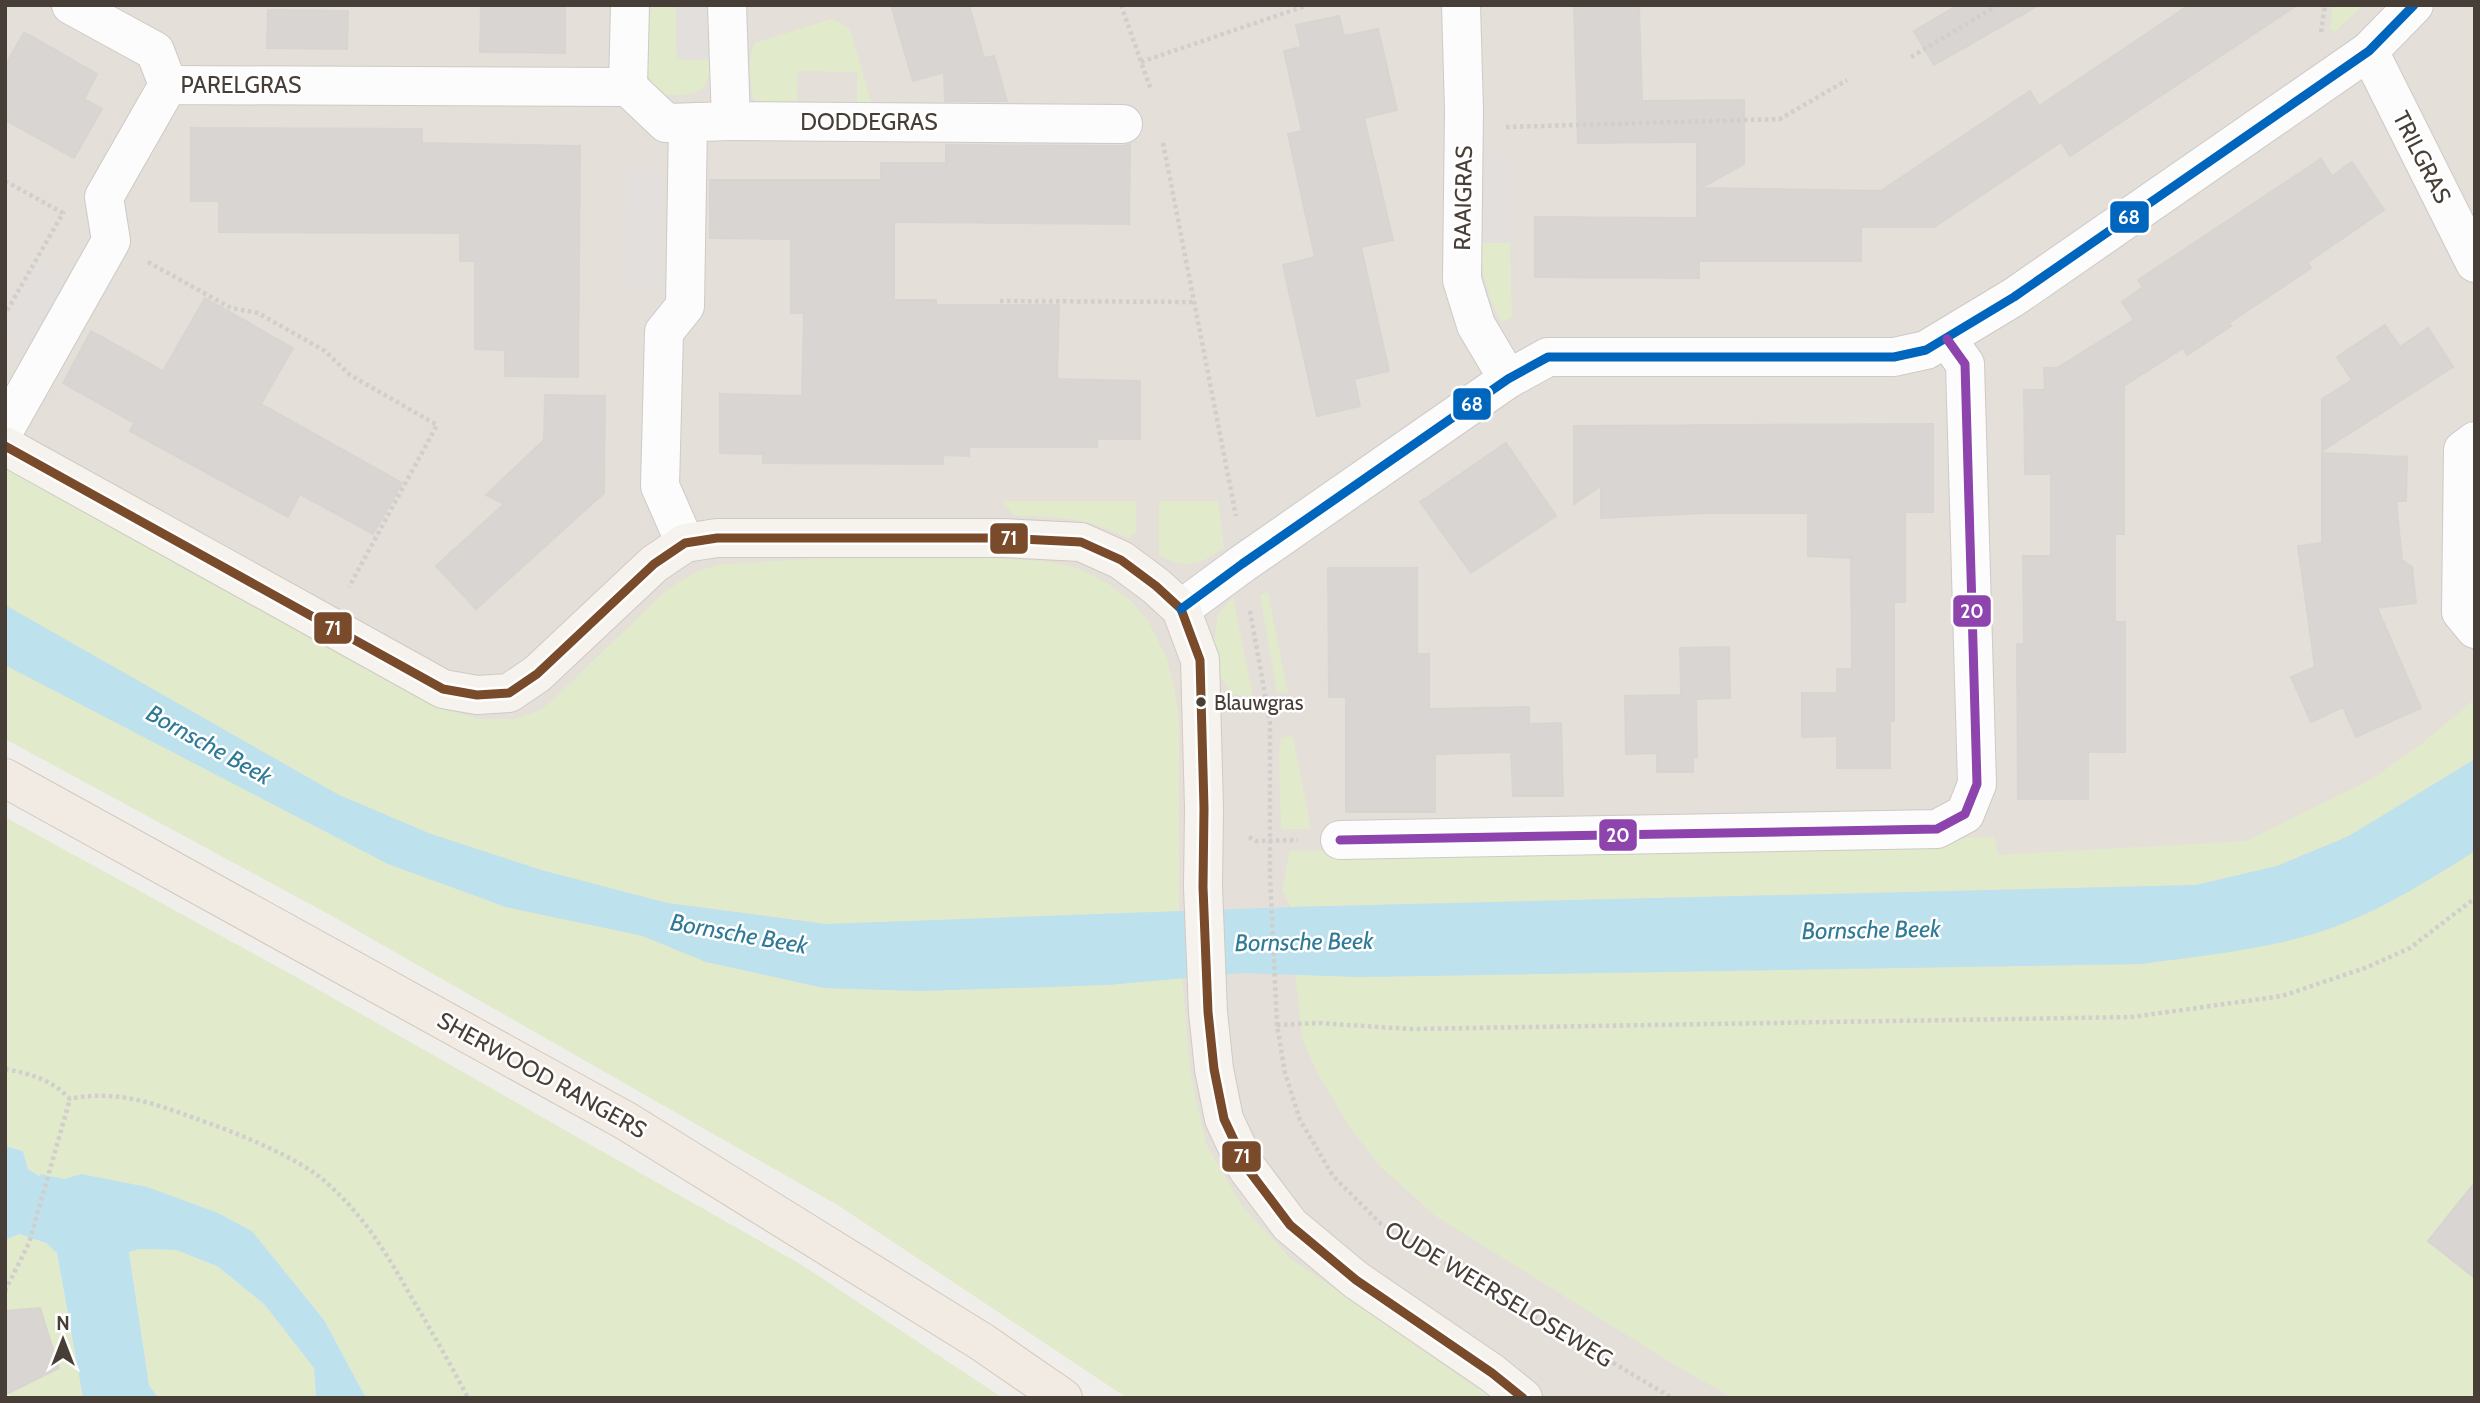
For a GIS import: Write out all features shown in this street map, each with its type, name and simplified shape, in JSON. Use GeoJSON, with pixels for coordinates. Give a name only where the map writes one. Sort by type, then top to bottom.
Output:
{"type":"FeatureCollection","features":[{"type":"Feature","properties":{"kind":"main road","name":"SHERWOOD RANGERS"},"geometry":{"type":"LineString","coordinates":[[5,778],[626,1121],[982,1342],[1063,1398]]}},
{"type":"Feature","properties":{"kind":"street"},"geometry":{"type":"LineString","coordinates":[[71,5],[155,51],[168,85]]}},
{"type":"Feature","properties":{"kind":"street"},"geometry":{"type":"LineString","coordinates":[[631,5],[628,87],[666,123],[732,121],[727,5]]}},
{"type":"Feature","properties":{"kind":"street","name":"RAAIGRAS"},"geometry":{"type":"LineString","coordinates":[[1461,5],[1464,128],[1462,279],[1476,325],[1508,379]]}},
{"type":"Feature","properties":{"kind":"street"},"geometry":{"type":"LineString","coordinates":[[1181,609],[1508,379],[1548,357],[1894,357],[1926,350],[2014,297],[2369,51],[2414,5]]}},
{"type":"Feature","properties":{"kind":"street","name":"TRILGRAS"},"geometry":{"type":"LineString","coordinates":[[2369,51],[2475,262]]}},
{"type":"Feature","properties":{"kind":"street","name":"PARELGRAS"},"geometry":{"type":"LineString","coordinates":[[111,241],[104,197],[168,85],[628,87]]}},
{"type":"Feature","properties":{"kind":"street","name":"DODDEGRAS"},"geometry":{"type":"LineString","coordinates":[[732,121],[1123,124]]}},
{"type":"Feature","properties":{"kind":"street"},"geometry":{"type":"LineString","coordinates":[[685,543],[660,486],[664,332],[685,306],[688,123]]}},
{"type":"Feature","properties":{"kind":"street"},"geometry":{"type":"LineString","coordinates":[[5,429],[111,241]]}},
{"type":"Feature","properties":{"kind":"street"},"geometry":{"type":"LineString","coordinates":[[1340,840],[1937,829],[1965,814],[1977,784],[1965,364],[1947,338]]}},
{"type":"Feature","properties":{"kind":"street"},"geometry":{"type":"LineString","coordinates":[[2475,441],[2463,450],[2460,612],[2475,629]]}},
{"type":"Feature","properties":{"kind":"street"},"geometry":{"type":"LineString","coordinates":[[5,446],[443,689],[477,695],[509,693],[537,674],[654,564],[685,543],[717,538],[1003,538],[1081,541],[1121,560],[1181,609],[1200,660],[1203,887],[1214,1069],[1224,1119],[1247,1168],[1290,1225],[1356,1280],[1524,1398]]}},
{"type":"Feature","properties":{"kind":"street"},"geometry":{"type":"LineString","coordinates":[[1492,1373],[1541,1398]]}},
{"type":"Feature","properties":{"kind":"path"},"geometry":{"type":"LineString","coordinates":[[1121,5],[1154,102]]}},
{"type":"Feature","properties":{"kind":"path"},"geometry":{"type":"LineString","coordinates":[[1142,62],[1308,5]]}},
{"type":"Feature","properties":{"kind":"path"},"geometry":{"type":"LineString","coordinates":[[1911,57],[1997,5]]}},
{"type":"Feature","properties":{"kind":"path"},"geometry":{"type":"LineString","coordinates":[[1464,128],[1780,119],[1847,80]]}},
{"type":"Feature","properties":{"kind":"path","name":"OUDE WEERSELOSEWEG"},"geometry":{"type":"LineString","coordinates":[[1162,137],[1233,491],[1242,564],[1270,723],[1270,876],[1275,1001],[1285,1073],[1300,1120],[1333,1176],[1381,1224],[1672,1398]]}},
{"type":"Feature","properties":{"kind":"path"},"geometry":{"type":"LineString","coordinates":[[5,181],[62,213],[5,314]]}},
{"type":"Feature","properties":{"kind":"path"},"geometry":{"type":"LineString","coordinates":[[111,241],[231,308],[258,313],[325,351],[350,375],[437,425],[328,625]]}},
{"type":"Feature","properties":{"kind":"path"},"geometry":{"type":"LineString","coordinates":[[1000,301],[1196,302]]}},
{"type":"Feature","properties":{"kind":"path"},"geometry":{"type":"LineString","coordinates":[[1277,1026],[1317,1023],[1410,1028],[2132,1017],[2282,996],[2365,968],[2410,947],[2475,898]]}},
{"type":"Feature","properties":{"kind":"path"},"geometry":{"type":"LineString","coordinates":[[5,1069],[38,1076],[57,1086],[70,1099]]}},
{"type":"Feature","properties":{"kind":"path"},"geometry":{"type":"LineString","coordinates":[[70,1099],[88,1095],[110,1095],[153,1103],[281,1154],[327,1182],[370,1228],[468,1398]]}},
{"type":"Feature","properties":{"kind":"path"},"geometry":{"type":"LineString","coordinates":[[5,1291],[29,1242],[70,1099]]}},
{"type":"Feature","properties":{"kind":"shaded area"},"geometry":{"type":"Polygon","coordinates":[[[5,5],[2475,5],[2475,1398],[1500,1398],[636,1046],[5,698],[5,5]]]}},
{"type":"Feature","properties":{"kind":"shaded area"},"geometry":{"type":"Polygon","coordinates":[[[676,5],[710,5],[711,59],[677,60],[676,5]]]}},
{"type":"Feature","properties":{"kind":"shaded area"},"geometry":{"type":"Polygon","coordinates":[[[1481,153],[1511,154],[1510,243],[1480,243],[1481,153]]]}},
{"type":"Feature","properties":{"kind":"shaded area"},"geometry":{"type":"Polygon","coordinates":[[[627,170],[664,170],[664,289],[626,289],[627,170]]]}},
{"type":"Feature","properties":{"kind":"shaded area"},"geometry":{"type":"Polygon","coordinates":[[[38,262],[68,279],[27,355],[5,344],[5,323],[38,262]]]}},
{"type":"Feature","properties":{"kind":"green space"},"geometry":{"type":"Polygon","coordinates":[[[646,5],[676,5],[677,60],[711,59],[707,81],[698,91],[662,95],[654,87],[646,66],[646,5]]]}},
{"type":"Feature","properties":{"kind":"green space"},"geometry":{"type":"Polygon","coordinates":[[[2333,5],[2363,5],[2335,32],[2330,29],[2333,5]]]}},
{"type":"Feature","properties":{"kind":"green space"},"geometry":{"type":"Polygon","coordinates":[[[831,19],[850,30],[872,104],[857,103],[857,72],[798,71],[797,102],[758,102],[753,98],[750,63],[755,43],[831,19]]]}},
{"type":"Feature","properties":{"kind":"green space"},"geometry":{"type":"Polygon","coordinates":[[[1480,243],[1510,243],[1512,317],[1502,322],[1486,284],[1480,243]]]}},
{"type":"Feature","properties":{"kind":"green space"},"geometry":{"type":"Polygon","coordinates":[[[5,463],[448,711],[481,719],[513,719],[543,709],[668,589],[697,571],[723,564],[916,553],[1053,562],[1080,569],[1106,582],[1129,599],[1147,619],[1166,656],[1179,718],[1179,912],[826,924],[667,903],[541,870],[431,834],[339,795],[5,605],[5,463]]]}},
{"type":"Feature","properties":{"kind":"green space"},"geometry":{"type":"Polygon","coordinates":[[[1002,501],[1136,501],[1136,532],[1128,538],[1073,520],[1015,516],[1002,501]]]}},
{"type":"Feature","properties":{"kind":"green space"},"geometry":{"type":"Polygon","coordinates":[[[1159,501],[1218,501],[1224,548],[1192,564],[1177,563],[1159,555],[1159,501]]]}},
{"type":"Feature","properties":{"kind":"green space"},"geometry":{"type":"Polygon","coordinates":[[[1268,593],[1288,693],[1277,693],[1260,594],[1268,593]]]}},
{"type":"Feature","properties":{"kind":"green space"},"geometry":{"type":"Polygon","coordinates":[[[1233,597],[1253,697],[1233,694],[1219,676],[1214,643],[1218,615],[1233,597]]]}},
{"type":"Feature","properties":{"kind":"green space"},"geometry":{"type":"Polygon","coordinates":[[[5,665],[388,864],[506,907],[643,936],[706,962],[824,988],[920,991],[1107,985],[1182,977],[1191,1075],[1206,1144],[1242,1206],[1290,1258],[1491,1398],[1127,1398],[839,1206],[330,915],[5,739],[5,665]]]}},
{"type":"Feature","properties":{"kind":"green space"},"geometry":{"type":"Polygon","coordinates":[[[2475,699],[2475,759],[2349,836],[2277,866],[2196,885],[1291,907],[1282,890],[1290,851],[1994,837],[1998,855],[2246,841],[2372,779],[2420,745],[2475,699]]]}},
{"type":"Feature","properties":{"kind":"green space"},"geometry":{"type":"Polygon","coordinates":[[[1293,737],[1311,829],[1281,829],[1279,755],[1281,738],[1293,737]]]}},
{"type":"Feature","properties":{"kind":"green space"},"geometry":{"type":"Polygon","coordinates":[[[5,817],[296,977],[802,1265],[1003,1398],[366,1398],[324,1320],[252,1231],[218,1213],[81,1174],[64,1179],[41,1174],[39,1176],[28,1169],[23,1151],[5,1146],[5,817]]]}},
{"type":"Feature","properties":{"kind":"green space"},"geometry":{"type":"Polygon","coordinates":[[[2475,851],[2475,1398],[1733,1398],[1673,1364],[1434,1215],[1381,1167],[1350,1128],[1317,1072],[1302,1038],[1295,974],[1359,977],[2141,964],[2242,950],[2316,933],[2392,901],[2475,851]]]}},
{"type":"Feature","properties":{"kind":"green space"},"geometry":{"type":"Polygon","coordinates":[[[19,1234],[46,1243],[57,1253],[83,1398],[11,1398],[10,1393],[59,1367],[40,1310],[5,1312],[5,1240],[19,1234]]]}},
{"type":"Feature","properties":{"kind":"green space"},"geometry":{"type":"Polygon","coordinates":[[[176,1250],[217,1266],[264,1304],[314,1368],[316,1398],[158,1398],[149,1385],[129,1251],[176,1250]]]}},
{"type":"Feature","properties":{"kind":"water","name":"Bornsche Beek"},"geometry":{"type":"Polygon","coordinates":[[[5,605],[339,795],[431,834],[541,870],[667,903],[826,924],[1291,907],[2196,885],[2277,866],[2349,836],[2475,759],[2475,851],[2392,901],[2316,933],[2242,950],[2141,964],[1359,977],[1243,973],[1107,985],[920,991],[824,988],[706,962],[643,936],[506,907],[388,864],[5,665],[5,605]]]}},
{"type":"Feature","properties":{"kind":"water"},"geometry":{"type":"Polygon","coordinates":[[[5,1146],[23,1151],[28,1169],[39,1176],[41,1174],[64,1179],[81,1174],[147,1187],[218,1213],[252,1231],[324,1320],[366,1398],[316,1398],[314,1368],[264,1304],[217,1266],[176,1250],[139,1249],[129,1252],[149,1385],[158,1398],[83,1398],[57,1253],[46,1243],[19,1234],[5,1240],[5,1146]]]}},
{"type":"Feature","properties":{"kind":"building"},"geometry":{"type":"Polygon","coordinates":[[[481,5],[565,5],[565,53],[480,52],[481,5]]]}},
{"type":"Feature","properties":{"kind":"building"},"geometry":{"type":"Polygon","coordinates":[[[891,5],[969,5],[984,58],[994,56],[1007,101],[945,101],[944,72],[913,81],[891,5]]]}},
{"type":"Feature","properties":{"kind":"building"},"geometry":{"type":"Polygon","coordinates":[[[1574,5],[1639,5],[1642,101],[1744,100],[1744,164],[1701,188],[1881,191],[2030,91],[2039,106],[2189,5],[2297,5],[2070,156],[2061,142],[1934,227],[1861,227],[1861,261],[1699,261],[1699,278],[1535,277],[1535,217],[1697,218],[1697,142],[1578,143],[1574,5]]]}},
{"type":"Feature","properties":{"kind":"building"},"geometry":{"type":"Polygon","coordinates":[[[1958,5],[2039,5],[1934,65],[1914,31],[1958,5]]]}},
{"type":"Feature","properties":{"kind":"building"},"geometry":{"type":"Polygon","coordinates":[[[268,10],[348,11],[347,49],[267,48],[268,10]]]}},
{"type":"Feature","properties":{"kind":"building"},"geometry":{"type":"Polygon","coordinates":[[[1339,16],[1344,36],[1378,29],[1397,110],[1364,118],[1393,240],[1361,247],[1389,371],[1354,379],[1360,406],[1317,416],[1283,265],[1315,257],[1288,134],[1302,131],[1284,51],[1301,47],[1296,25],[1339,16]]]}},
{"type":"Feature","properties":{"kind":"building"},"geometry":{"type":"Polygon","coordinates":[[[24,32],[97,74],[84,99],[102,109],[74,158],[5,120],[5,66],[24,32]]]}},
{"type":"Feature","properties":{"kind":"building"},"geometry":{"type":"Polygon","coordinates":[[[191,128],[422,129],[422,143],[580,146],[578,377],[505,376],[505,350],[475,349],[475,261],[460,261],[460,233],[219,232],[219,201],[191,201],[191,128]]]}},
{"type":"Feature","properties":{"kind":"building"},"geometry":{"type":"Polygon","coordinates":[[[1130,144],[1129,224],[894,222],[894,300],[936,300],[936,305],[1059,305],[1057,379],[1140,381],[1140,439],[1097,439],[1097,447],[969,447],[969,456],[943,455],[943,464],[763,463],[763,454],[720,453],[720,394],[802,396],[804,313],[791,313],[791,239],[710,238],[710,180],[881,180],[881,163],[946,163],[946,145],[1130,144]]]}},
{"type":"Feature","properties":{"kind":"building"},"geometry":{"type":"Polygon","coordinates":[[[2321,159],[2332,176],[2352,162],[2384,210],[2308,262],[2311,268],[2229,323],[2231,326],[2187,355],[2183,348],[2124,386],[2124,534],[2115,534],[2115,622],[2125,622],[2125,752],[2088,752],[2088,799],[2018,799],[2017,644],[2024,644],[2023,556],[2051,556],[2051,474],[2025,474],[2024,390],[2045,390],[2044,368],[2057,368],[2134,320],[2122,302],[2143,287],[2138,280],[2321,159]]]}},
{"type":"Feature","properties":{"kind":"building"},"geometry":{"type":"Polygon","coordinates":[[[205,298],[293,348],[261,404],[402,483],[373,534],[300,494],[288,517],[130,431],[134,423],[63,383],[91,331],[163,371],[205,298]]]}},
{"type":"Feature","properties":{"kind":"building"},"geometry":{"type":"Polygon","coordinates":[[[2385,325],[2400,347],[2428,328],[2453,367],[2322,451],[2322,399],[2352,380],[2337,357],[2385,325]]]}},
{"type":"Feature","properties":{"kind":"building"},"geometry":{"type":"Polygon","coordinates":[[[545,395],[605,396],[604,493],[476,609],[436,566],[504,504],[486,495],[544,440],[545,395]]]}},
{"type":"Feature","properties":{"kind":"building"},"geometry":{"type":"Polygon","coordinates":[[[1933,424],[1933,512],[1905,512],[1905,602],[1894,602],[1894,721],[1890,721],[1890,768],[1837,768],[1837,736],[1802,737],[1802,693],[1837,693],[1837,669],[1852,669],[1851,558],[1808,556],[1808,513],[1703,513],[1601,518],[1601,486],[1574,504],[1574,426],[1933,424]]]}},
{"type":"Feature","properties":{"kind":"building"},"geometry":{"type":"Polygon","coordinates":[[[1506,443],[1556,516],[1471,573],[1420,502],[1506,443]]]}},
{"type":"Feature","properties":{"kind":"building"},"geometry":{"type":"Polygon","coordinates":[[[2322,453],[2407,457],[2406,501],[2396,501],[2402,560],[2412,567],[2416,603],[2377,608],[2421,708],[2356,737],[2343,707],[2311,722],[2291,677],[2315,667],[2298,546],[2322,543],[2322,453]]]}},
{"type":"Feature","properties":{"kind":"building"},"geometry":{"type":"Polygon","coordinates":[[[1328,568],[1417,568],[1417,654],[1429,654],[1429,709],[1529,707],[1529,724],[1561,723],[1563,796],[1513,796],[1511,752],[1435,754],[1435,812],[1346,812],[1346,697],[1329,697],[1328,568]]]}},
{"type":"Feature","properties":{"kind":"building"},"geometry":{"type":"Polygon","coordinates":[[[1729,647],[1730,698],[1696,699],[1697,757],[1693,757],[1693,772],[1657,772],[1657,753],[1626,754],[1625,696],[1681,695],[1680,648],[1729,647]]]}},
{"type":"Feature","properties":{"kind":"building"},"geometry":{"type":"Polygon","coordinates":[[[2475,1182],[2475,1278],[2428,1241],[2475,1182]]]}},
{"type":"Feature","properties":{"kind":"building"},"geometry":{"type":"Polygon","coordinates":[[[40,1308],[59,1368],[5,1395],[5,1311],[40,1308]]]}},
{"type":"Feature","properties":{"kind":"transit line","name":"68"},"geometry":{"type":"LineString","coordinates":[[1181,609],[1508,379],[1548,357],[1894,357],[1926,350],[2014,297],[2369,51],[2414,5]]}},
{"type":"Feature","properties":{"kind":"transit line","name":"20"},"geometry":{"type":"LineString","coordinates":[[1340,840],[1937,829],[1965,814],[1977,784],[1965,364],[1947,339]]}},
{"type":"Feature","properties":{"kind":"transit line","name":"71"},"geometry":{"type":"LineString","coordinates":[[5,446],[443,689],[477,695],[509,693],[537,674],[654,564],[685,543],[717,538],[1003,538],[1081,542],[1121,560],[1181,609],[1200,660],[1203,887],[1208,1012],[1214,1069],[1224,1119],[1247,1168],[1290,1225],[1356,1280],[1492,1373],[1523,1398]]}},
{"type":"Feature","properties":{"kind":"place","name":"Blauwgras"},"geometry":{"type":"Point","coordinates":[1201,702]}}]}
